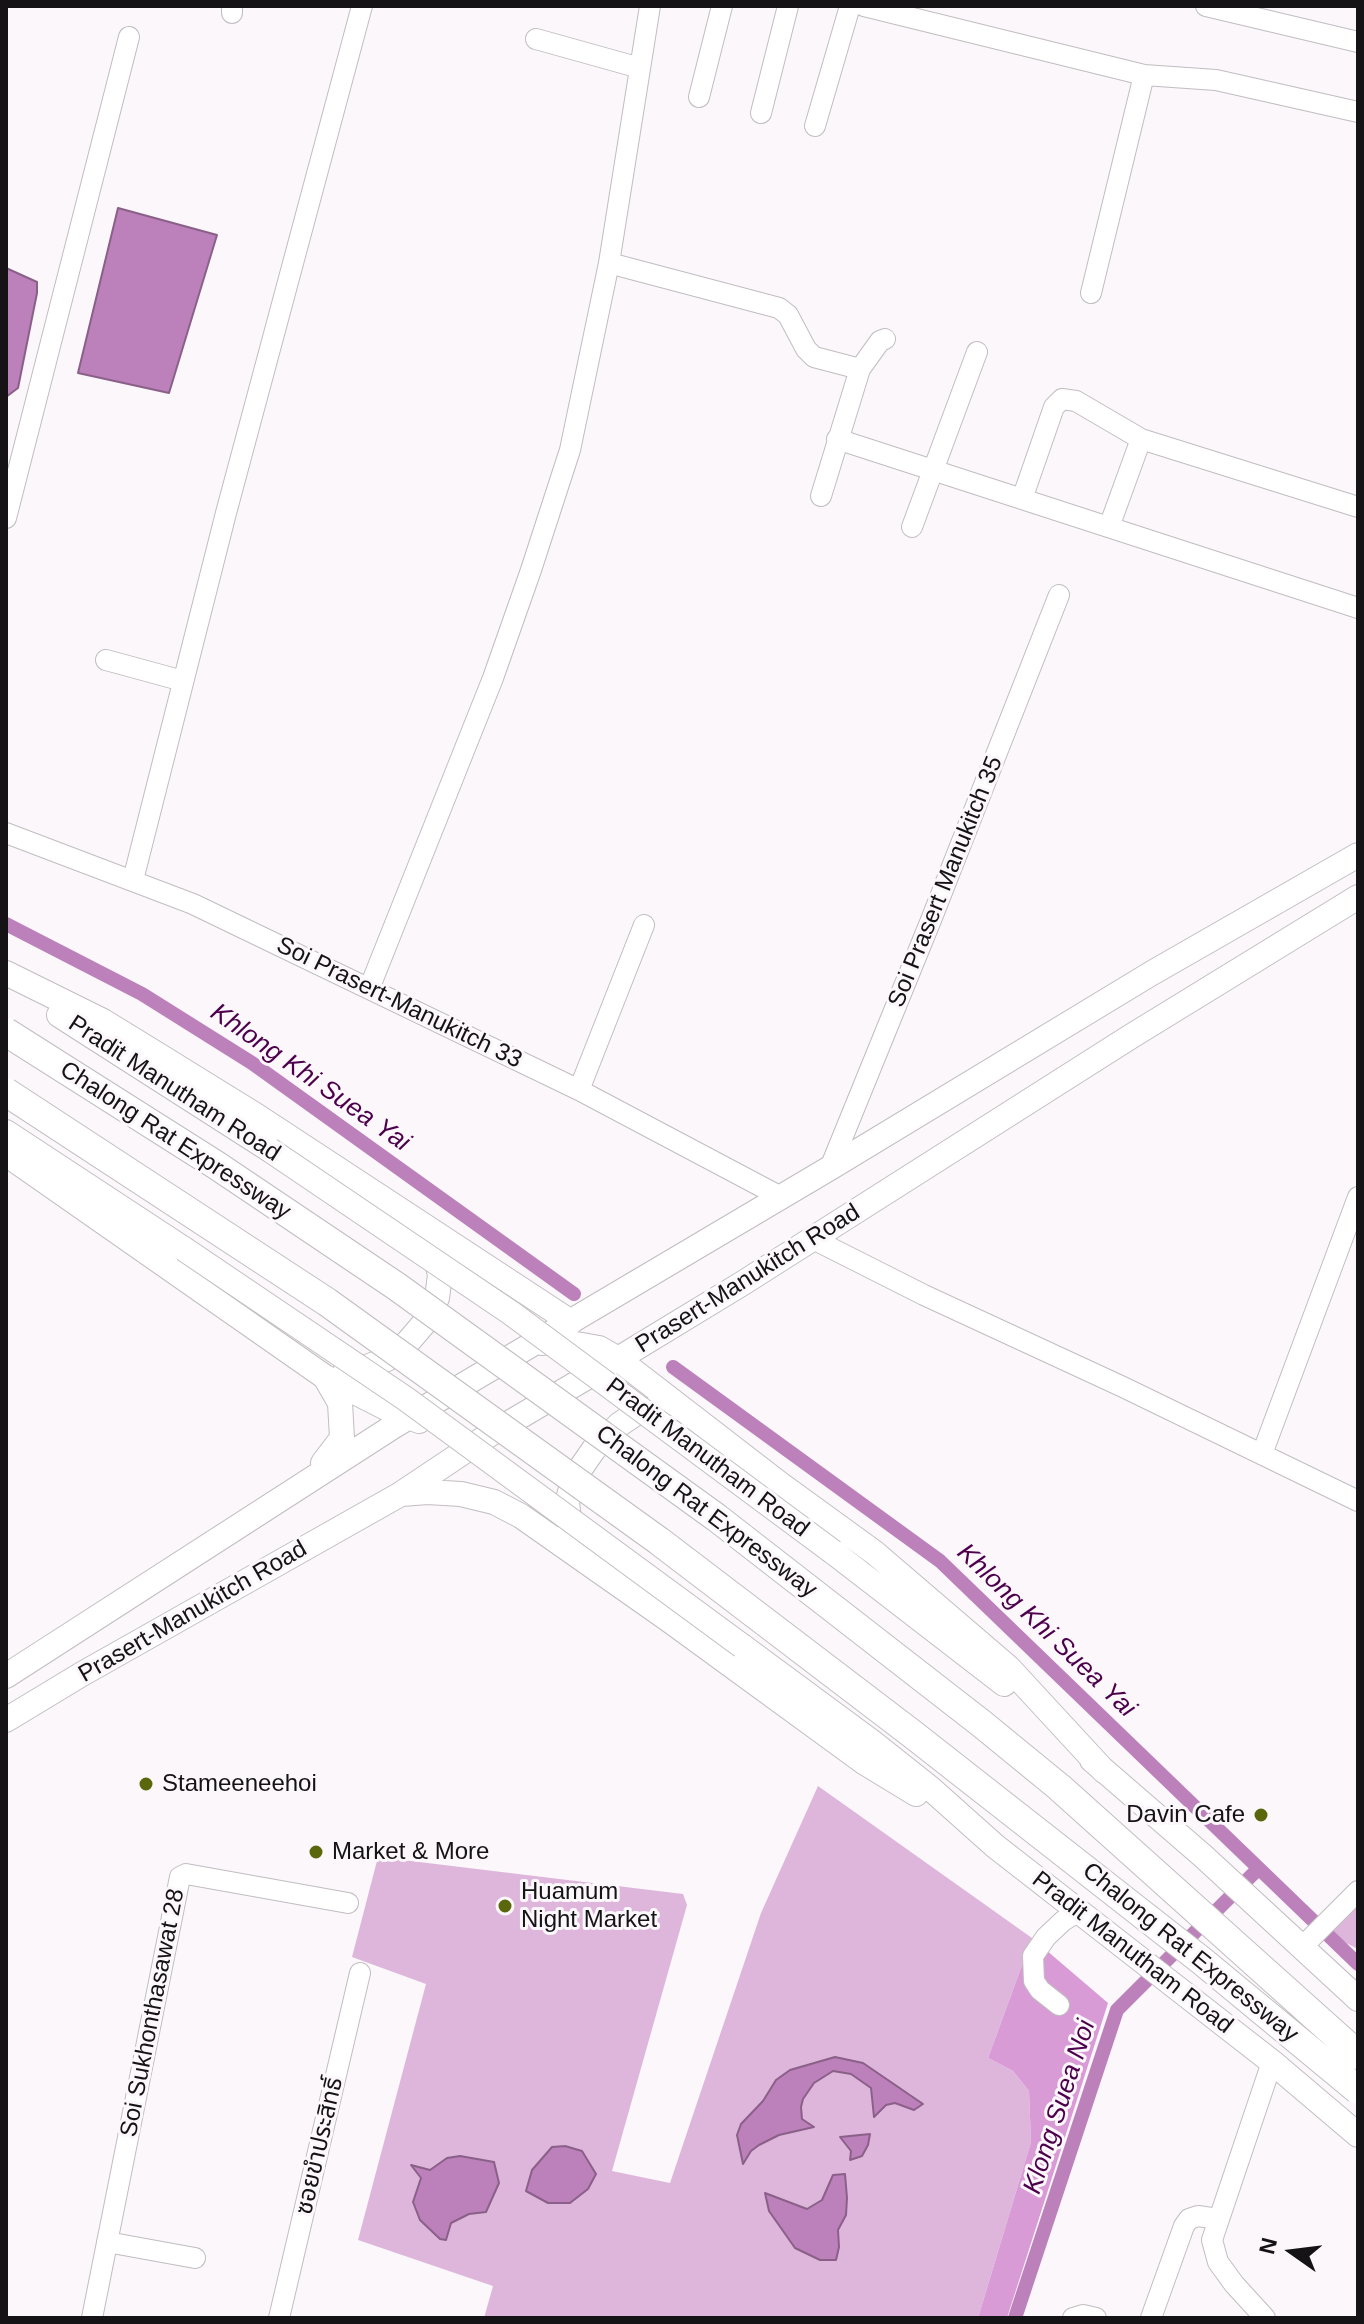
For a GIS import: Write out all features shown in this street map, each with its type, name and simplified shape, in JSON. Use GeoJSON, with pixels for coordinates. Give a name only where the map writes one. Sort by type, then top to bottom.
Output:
{"type":"FeatureCollection","features":[{"type":"Feature","properties":{"kind":"highway","name":"Chalong Rat Expressway"},"geometry":{"type":"LineString","coordinates":[[6,1032],[216,1165],[396,1286],[729,1527],[1059,1787],[1358,2055]]}},
{"type":"Feature","properties":{"kind":"highway","name":"Chalong Rat Expressway"},"geometry":{"type":"LineString","coordinates":[[6,1092],[327,1302],[659,1541],[825,1666],[1177,1941],[1358,2090]]}},
{"type":"Feature","properties":{"kind":"main road","name":"Prasert-Manukitch Road"},"geometry":{"type":"LineString","coordinates":[[6,1676],[409,1417],[1152,973],[1358,855]]}},
{"type":"Feature","properties":{"kind":"main road","name":"Prasert-Manukitch Road"},"geometry":{"type":"LineString","coordinates":[[6,1720],[399,1495],[492,1433],[813,1239],[1130,1037],[1358,897]]}},
{"type":"Feature","properties":{"kind":"main road"},"geometry":{"type":"LineString","coordinates":[[6,973],[114,1028],[257,1116],[571,1322]]}},
{"type":"Feature","properties":{"kind":"main road","name":"Pradit Manutham Road"},"geometry":{"type":"LineString","coordinates":[[6,982],[270,1150],[511,1313],[833,1552],[996,1677],[1239,1889],[1315,1935],[1358,1999]]}},
{"type":"Feature","properties":{"kind":"main road","name":"Pradit Manutham Road"},"geometry":{"type":"LineString","coordinates":[[6,1132],[406,1399],[872,1742],[995,1846],[1272,2062],[1358,2135]]}},
{"type":"Feature","properties":{"kind":"main road"},"geometry":{"type":"LineString","coordinates":[[6,1154],[316,1370],[409,1417],[467,1433],[492,1433]]}},
{"type":"Feature","properties":{"kind":"main road"},"geometry":{"type":"LineString","coordinates":[[316,1370],[367,1367],[387,1359],[408,1342],[426,1321],[437,1298],[440,1275],[435,1254],[426,1237],[402,1212]]}},
{"type":"Feature","properties":{"kind":"main road"},"geometry":{"type":"LineString","coordinates":[[530,1344],[578,1343],[599,1348],[618,1359],[875,1553],[1008,1667],[1104,1771]]}},
{"type":"Feature","properties":{"kind":"main road"},"geometry":{"type":"LineString","coordinates":[[305,1482],[342,1438],[340,1403],[316,1370]]}},
{"type":"Feature","properties":{"kind":"main road"},"geometry":{"type":"LineString","coordinates":[[585,1560],[571,1533],[567,1503],[576,1475],[594,1449],[620,1424],[638,1412],[656,1407],[686,1413]]}},
{"type":"Feature","properties":{"kind":"main road"},"geometry":{"type":"LineString","coordinates":[[399,1495],[452,1492],[494,1502],[521,1516],[865,1763],[995,1846]]}},
{"type":"Feature","properties":{"kind":"street"},"geometry":{"type":"LineString","coordinates":[[133,880],[226,513],[362,6]]}},
{"type":"Feature","properties":{"kind":"street"},"geometry":{"type":"LineString","coordinates":[[369,989],[493,678],[570,450],[609,263],[650,6]]}},
{"type":"Feature","properties":{"kind":"street"},"geometry":{"type":"LineString","coordinates":[[699,97],[722,6]]}},
{"type":"Feature","properties":{"kind":"street"},"geometry":{"type":"LineString","coordinates":[[761,113],[788,6]]}},
{"type":"Feature","properties":{"kind":"street"},"geometry":{"type":"LineString","coordinates":[[815,126],[850,6]]}},
{"type":"Feature","properties":{"kind":"street"},"geometry":{"type":"LineString","coordinates":[[864,6],[1144,75],[1216,80],[1358,112]]}},
{"type":"Feature","properties":{"kind":"street"},"geometry":{"type":"LineString","coordinates":[[1206,6],[1229,8],[1358,42]]}},
{"type":"Feature","properties":{"kind":"street"},"geometry":{"type":"LineString","coordinates":[[6,518],[129,37]]}},
{"type":"Feature","properties":{"kind":"street"},"geometry":{"type":"LineString","coordinates":[[536,39],[640,68]]}},
{"type":"Feature","properties":{"kind":"street"},"geometry":{"type":"LineString","coordinates":[[1091,293],[1144,75]]}},
{"type":"Feature","properties":{"kind":"street"},"geometry":{"type":"LineString","coordinates":[[609,263],[779,308],[788,315],[806,349],[814,357],[860,369]]}},
{"type":"Feature","properties":{"kind":"street"},"geometry":{"type":"LineString","coordinates":[[821,496],[860,369],[880,341],[885,339]]}},
{"type":"Feature","properties":{"kind":"street"},"geometry":{"type":"LineString","coordinates":[[912,527],[977,352]]}},
{"type":"Feature","properties":{"kind":"street"},"geometry":{"type":"LineString","coordinates":[[1022,499],[1054,407],[1062,399],[1076,401],[1141,439],[1358,507]]}},
{"type":"Feature","properties":{"kind":"street"},"geometry":{"type":"LineString","coordinates":[[837,439],[1358,608]]}},
{"type":"Feature","properties":{"kind":"street"},"geometry":{"type":"LineString","coordinates":[[1109,527],[1141,439]]}},
{"type":"Feature","properties":{"kind":"street","name":"Soi Prasert Manukitch 35"},"geometry":{"type":"LineString","coordinates":[[830,1168],[1059,595]]}},
{"type":"Feature","properties":{"kind":"street"},"geometry":{"type":"LineString","coordinates":[[106,660],[183,681]]}},
{"type":"Feature","properties":{"kind":"street","name":"Soi Prasert-Manukitch 33"},"geometry":{"type":"LineString","coordinates":[[6,833],[193,904],[579,1090],[781,1197]]}},
{"type":"Feature","properties":{"kind":"street"},"geometry":{"type":"LineString","coordinates":[[579,1090],[644,925]]}},
{"type":"Feature","properties":{"kind":"street"},"geometry":{"type":"LineString","coordinates":[[1262,1454],[1358,1197]]}},
{"type":"Feature","properties":{"kind":"street"},"geometry":{"type":"LineString","coordinates":[[813,1239],[1358,1501]]}},
{"type":"Feature","properties":{"kind":"street","name":"Soi Sukhonthasawat 28"},"geometry":{"type":"LineString","coordinates":[[92,2318],[180,1877],[186,1874],[348,1903]]}},
{"type":"Feature","properties":{"kind":"street"},"geometry":{"type":"LineString","coordinates":[[1315,1935],[1358,1891]]}},
{"type":"Feature","properties":{"kind":"street"},"geometry":{"type":"LineString","coordinates":[[1059,2005],[1034,1981],[1033,1956],[1046,1937],[1079,1911]]}},
{"type":"Feature","properties":{"kind":"street","name":"ซอยขำประสิทธิ์"},"geometry":{"type":"LineString","coordinates":[[279,2318],[360,1973]]}},
{"type":"Feature","properties":{"kind":"street"},"geometry":{"type":"LineString","coordinates":[[1265,2318],[1218,2262],[1212,2240],[1272,2062]]}},
{"type":"Feature","properties":{"kind":"street"},"geometry":{"type":"LineString","coordinates":[[1151,2318],[1184,2226],[1189,2219],[1198,2216],[1218,2219]]}},
{"type":"Feature","properties":{"kind":"street"},"geometry":{"type":"LineString","coordinates":[[107,2242],[195,2258]]}},
{"type":"Feature","properties":{"kind":"street"},"geometry":{"type":"LineString","coordinates":[[1073,2318],[1083,2315],[1096,2318]]}},
{"type":"Feature","properties":{"kind":"shaded area"},"geometry":{"type":"Polygon","coordinates":[[[118,208],[217,235],[169,393],[78,373],[118,208]]]}},
{"type":"Feature","properties":{"kind":"shaded area"},"geometry":{"type":"Polygon","coordinates":[[[6,268],[37,282],[37,293],[18,388],[6,397],[6,268]]]}},
{"type":"Feature","properties":{"kind":"shaded area"},"geometry":{"type":"Polygon","coordinates":[[[818,1786],[1032,1938],[988,2058],[1013,2071],[1029,2091],[1031,2142],[978,2318],[484,2318],[493,2286],[358,2240],[426,1984],[352,1957],[378,1857],[683,1894],[687,1905],[612,2171],[670,2183],[761,1913],[818,1786]],[[863,2063],[776,2080],[763,2101],[741,2124],[744,2162],[759,2145],[779,2135],[813,2127],[802,2119],[803,2099],[814,2083],[833,2071],[851,2074],[871,2088],[886,2105],[895,2103],[914,2110],[923,2105],[863,2063]],[[447,2158],[430,2170],[412,2166],[451,2223],[469,2214],[447,2158]],[[828,2185],[822,2200],[807,2209],[765,2194],[769,2211],[795,2248],[839,2247],[838,2230],[846,2215],[828,2185]]]}},
{"type":"Feature","properties":{"kind":"shaded area"},"geometry":{"type":"Polygon","coordinates":[[[1358,1891],[1358,1949],[1326,1933],[1358,1891]]]}},
{"type":"Feature","properties":{"kind":"shaded area"},"geometry":{"type":"Polygon","coordinates":[[[1032,1938],[1108,2003],[1007,2318],[978,2318],[1031,2142],[1029,2091],[1013,2071],[988,2058],[1032,1938]]]}},
{"type":"Feature","properties":{"kind":"shaded area"},"geometry":{"type":"Polygon","coordinates":[[[835,2057],[863,2063],[923,2104],[914,2110],[895,2103],[886,2105],[874,2117],[871,2088],[851,2074],[833,2071],[814,2083],[803,2099],[802,2119],[814,2127],[779,2135],[759,2145],[743,2164],[737,2135],[741,2124],[763,2101],[776,2080],[790,2070],[835,2057]]]}},
{"type":"Feature","properties":{"kind":"shaded area"},"geometry":{"type":"Polygon","coordinates":[[[870,2134],[862,2156],[850,2160],[851,2151],[840,2137],[870,2134]]]}},
{"type":"Feature","properties":{"kind":"shaded area"},"geometry":{"type":"Polygon","coordinates":[[[565,2146],[582,2151],[596,2174],[588,2189],[570,2203],[548,2203],[526,2191],[532,2170],[552,2147],[565,2146]]]}},
{"type":"Feature","properties":{"kind":"shaded area"},"geometry":{"type":"Polygon","coordinates":[[[460,2156],[494,2162],[499,2183],[486,2212],[469,2214],[451,2223],[446,2240],[440,2239],[420,2220],[413,2202],[421,2178],[411,2165],[430,2170],[447,2158],[460,2156]]]}},
{"type":"Feature","properties":{"kind":"shaded area"},"geometry":{"type":"Polygon","coordinates":[[[845,2174],[846,2215],[838,2230],[836,2260],[820,2260],[795,2248],[769,2211],[765,2193],[807,2209],[822,2200],[833,2175],[845,2174]]]}},
{"type":"Feature","properties":{"kind":"waterway","name":"Khlong Khi Suea Yai"},"geometry":{"type":"LineString","coordinates":[[6,924],[142,994],[252,1063],[574,1294]]}},
{"type":"Feature","properties":{"kind":"waterway","name":"Khlong Khi Suea Yai"},"geometry":{"type":"LineString","coordinates":[[673,1367],[940,1561],[1358,1964]]}},
{"type":"Feature","properties":{"kind":"waterway","name":"Klong Suea Noi"},"geometry":{"type":"LineString","coordinates":[[1015,2318],[1117,2010],[1258,1869]]}},
{"type":"Feature","properties":{"kind":"place","name":"Stameeneehoi"},"geometry":{"type":"Point","coordinates":[146,1784]}},
{"type":"Feature","properties":{"kind":"place","name":"Davin Cafe"},"geometry":{"type":"Point","coordinates":[1261,1815]}},
{"type":"Feature","properties":{"kind":"place","name":"Market & More"},"geometry":{"type":"Point","coordinates":[316,1852]}},
{"type":"Feature","properties":{"kind":"place","name":"Huamum Night Market"},"geometry":{"type":"Point","coordinates":[505,1906]}}]}
